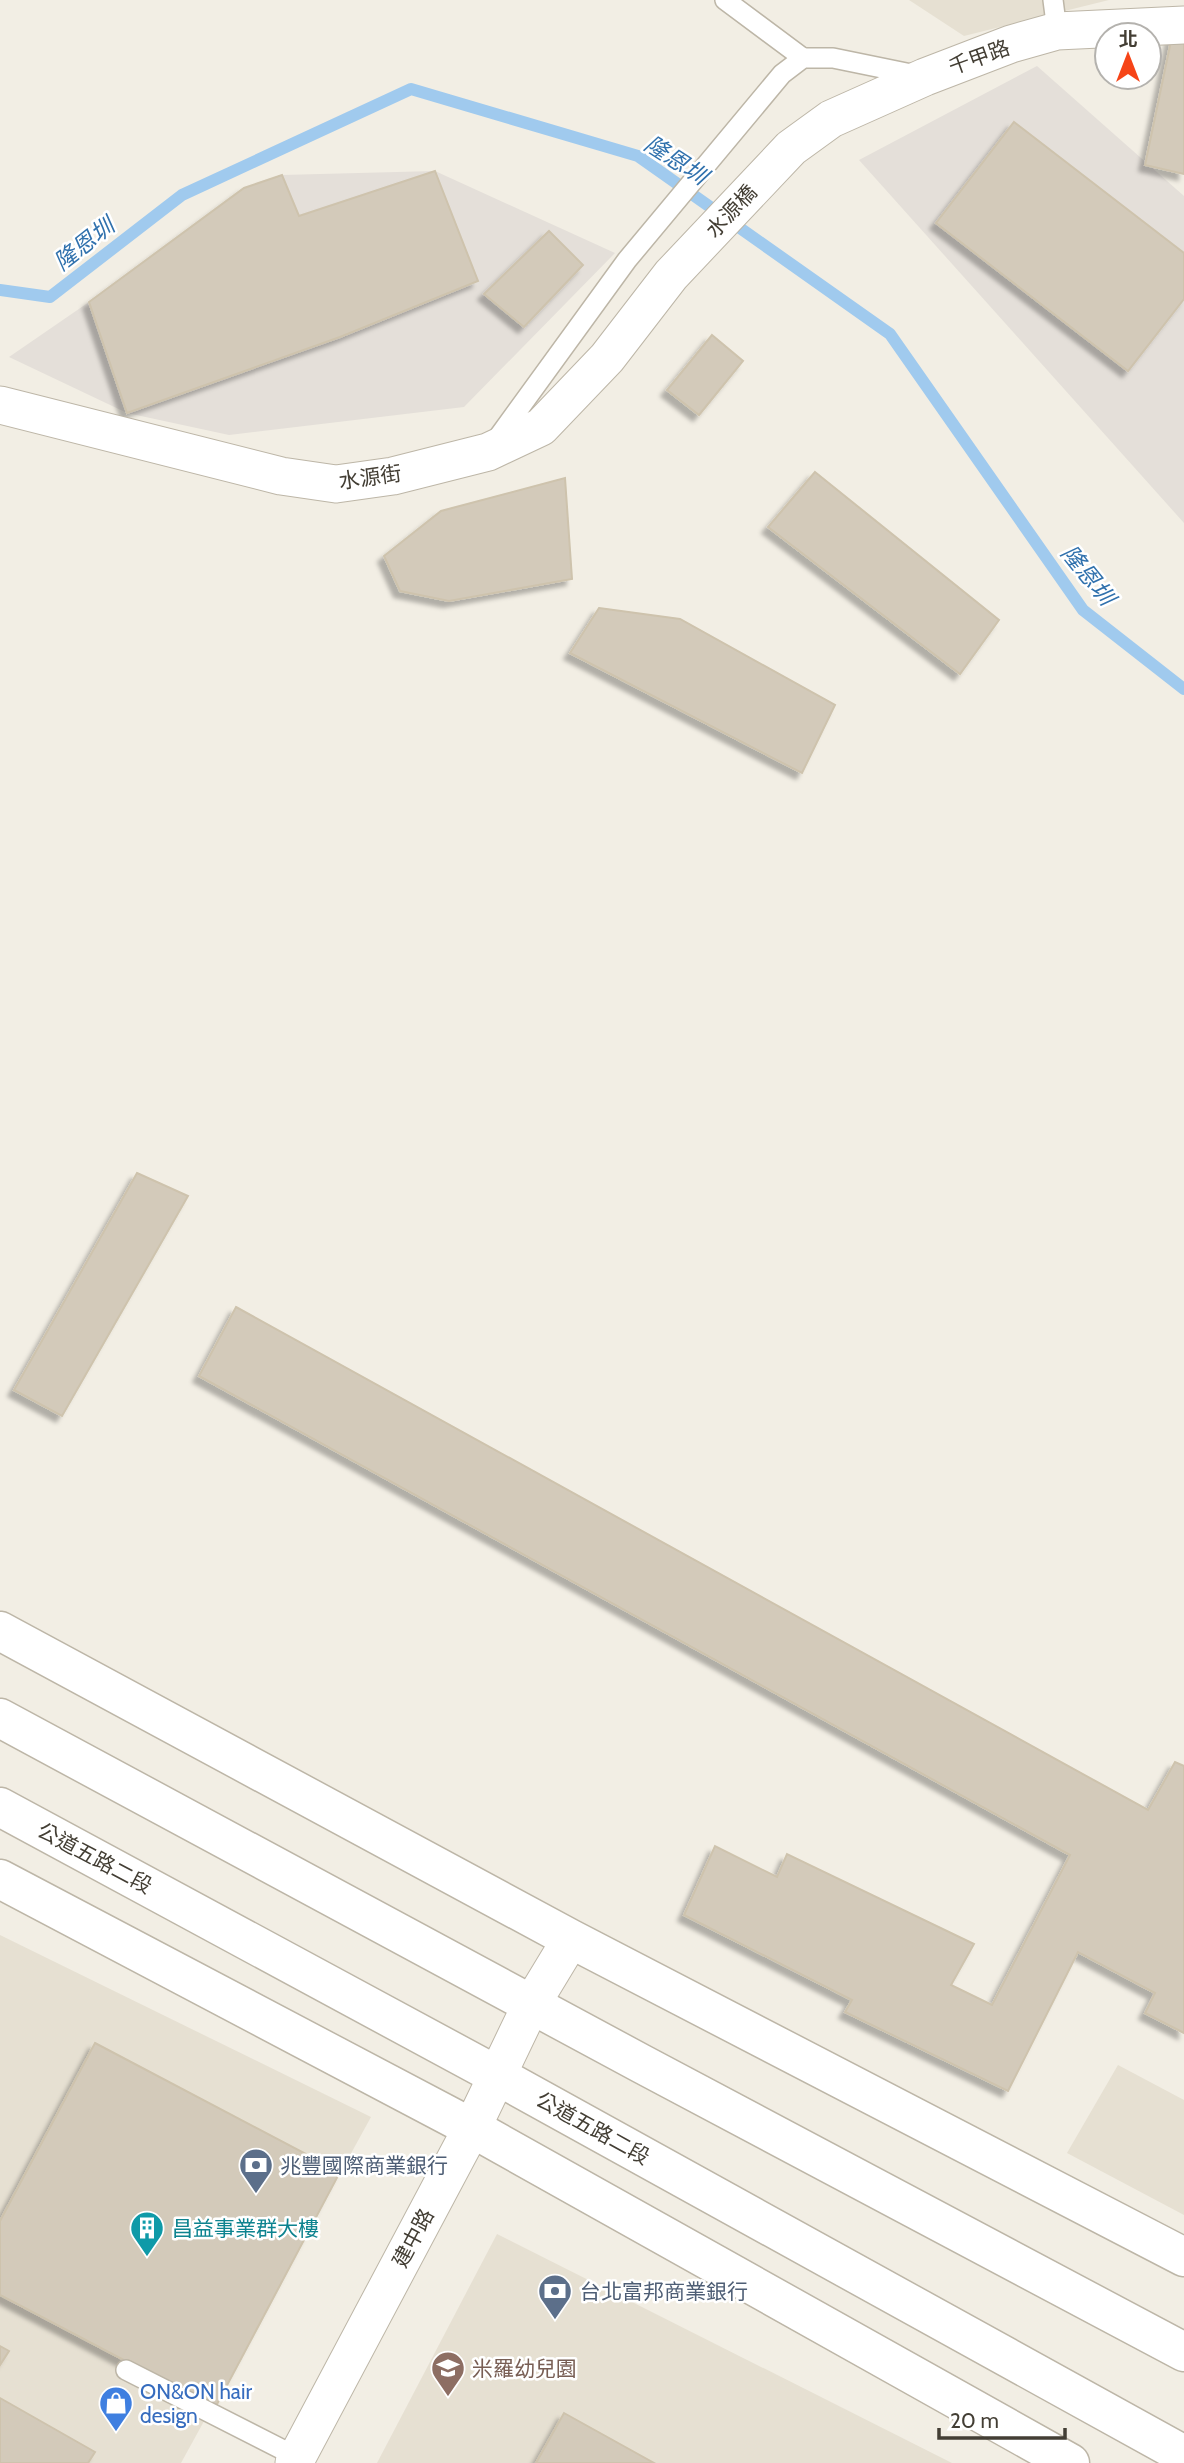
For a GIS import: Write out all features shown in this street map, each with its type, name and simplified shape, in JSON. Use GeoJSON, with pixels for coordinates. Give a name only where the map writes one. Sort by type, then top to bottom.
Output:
{"type":"FeatureCollection","features":[{"type":"Feature","properties":{"kind":"street","name":"千甲路"},"geometry":{"type":"LineString","coordinates":[[791,148],[831,119],[925,77],[1011,44],[1055,15],[1184,25]]}},
{"type":"Feature","properties":{"kind":"street","name":"水源橋"},"geometry":{"type":"LineString","coordinates":[[671,275],[791,148]]}},
{"type":"Feature","properties":{"kind":"street","name":"水源街"},"geometry":{"type":"LineString","coordinates":[[0,405],[281,476],[336,484],[393,476],[488,452],[541,427],[607,358],[671,275]]}},
{"type":"Feature","properties":{"kind":"street"},"geometry":{"type":"LineString","coordinates":[[0,1631],[570,1939],[1184,2257]]}},
{"type":"Feature","properties":{"kind":"street"},"geometry":{"type":"LineString","coordinates":[[0,1718],[531,2005],[1184,2352]]}},
{"type":"Feature","properties":{"kind":"street","name":"公道五路二段"},"geometry":{"type":"LineString","coordinates":[[0,1807],[498,2076],[1184,2455]]}},
{"type":"Feature","properties":{"kind":"street"},"geometry":{"type":"LineString","coordinates":[[0,1879],[472,2128],[1070,2463]]}},
{"type":"Feature","properties":{"kind":"street","name":"建中路"},"geometry":{"type":"LineString","coordinates":[[295,2460],[472,2128],[531,2005],[570,1939]]}},
{"type":"Feature","properties":{"kind":"lane"},"geometry":{"type":"LineString","coordinates":[[725,0],[803,58],[833,58],[925,77]]}},
{"type":"Feature","properties":{"kind":"lane"},"geometry":{"type":"LineString","coordinates":[[488,452],[627,260],[747,114],[782,74],[803,58]]}},
{"type":"Feature","properties":{"kind":"lane"},"geometry":{"type":"LineString","coordinates":[[126,2370],[295,2460]]}},
{"type":"Feature","properties":{"kind":"shaded area"},"geometry":{"type":"Polygon","coordinates":[[[909,0],[1109,0],[964,36],[909,0]]]}},
{"type":"Feature","properties":{"kind":"shaded area"},"geometry":{"type":"Polygon","coordinates":[[[1037,66],[1184,196],[1184,523],[859,160],[1037,66]]]}},
{"type":"Feature","properties":{"kind":"shaded area"},"geometry":{"type":"Polygon","coordinates":[[[435,171],[615,253],[464,407],[229,435],[127,413],[9,357],[244,188],[282,175],[435,171]]]}},
{"type":"Feature","properties":{"kind":"shaded area"},"geometry":{"type":"Polygon","coordinates":[[[0,1935],[371,2117],[181,2463],[0,2463],[0,1935]]]}},
{"type":"Feature","properties":{"kind":"shaded area"},"geometry":{"type":"Polygon","coordinates":[[[1118,2065],[1184,2100],[1184,2215],[1067,2153],[1118,2065]]]}},
{"type":"Feature","properties":{"kind":"shaded area"},"geometry":{"type":"Polygon","coordinates":[[[497,2234],[952,2463],[377,2463],[497,2234]]]}},
{"type":"Feature","properties":{"kind":"building"},"geometry":{"type":"Polygon","coordinates":[[[1172,36],[1184,39],[1184,174],[1145,165],[1160,91],[1163,91],[1172,36]]]}},
{"type":"Feature","properties":{"kind":"building"},"geometry":{"type":"Polygon","coordinates":[[[1014,122],[1184,253],[1184,299],[1128,371],[936,223],[1014,122]]]}},
{"type":"Feature","properties":{"kind":"building"},"geometry":{"type":"Polygon","coordinates":[[[435,171],[478,281],[340,337],[127,413],[89,302],[244,188],[282,175],[299,216],[435,171]]]}},
{"type":"Feature","properties":{"kind":"building"},"geometry":{"type":"Polygon","coordinates":[[[549,231],[583,265],[524,327],[484,294],[549,231]]]}},
{"type":"Feature","properties":{"kind":"building"},"geometry":{"type":"Polygon","coordinates":[[[712,335],[743,361],[699,415],[667,390],[712,335]]]}},
{"type":"Feature","properties":{"kind":"building"},"geometry":{"type":"Polygon","coordinates":[[[815,472],[999,620],[960,674],[768,527],[815,472]]]}},
{"type":"Feature","properties":{"kind":"building"},"geometry":{"type":"Polygon","coordinates":[[[565,478],[572,579],[449,601],[400,591],[384,556],[441,511],[565,478]]]}},
{"type":"Feature","properties":{"kind":"building"},"geometry":{"type":"Polygon","coordinates":[[[599,608],[680,619],[835,705],[802,773],[570,653],[599,608]]]}},
{"type":"Feature","properties":{"kind":"building"},"geometry":{"type":"Polygon","coordinates":[[[137,1173],[188,1196],[62,1416],[14,1390],[137,1173]]]}},
{"type":"Feature","properties":{"kind":"building"},"geometry":{"type":"Polygon","coordinates":[[[236,1307],[1148,1810],[1175,1762],[1184,1766],[1184,2033],[1145,2013],[1155,1993],[1078,1952],[1008,2091],[845,2012],[852,2000],[684,1915],[715,1846],[777,1877],[787,1854],[974,1944],[951,1985],[992,2005],[1070,1855],[199,1376],[236,1307]]]}},
{"type":"Feature","properties":{"kind":"building","name":"昌益事業群大樓"},"geometry":{"type":"Polygon","coordinates":[[[95,2043],[340,2172],[215,2408],[0,2295],[0,2221],[95,2043]]]}},
{"type":"Feature","properties":{"kind":"building"},"geometry":{"type":"Polygon","coordinates":[[[0,2346],[9,2351],[0,2365],[0,2346]]]}},
{"type":"Feature","properties":{"kind":"building"},"geometry":{"type":"Polygon","coordinates":[[[0,2398],[95,2452],[88,2463],[0,2463],[0,2398]]]}},
{"type":"Feature","properties":{"kind":"building"},"geometry":{"type":"Polygon","coordinates":[[[564,2413],[654,2463],[536,2463],[564,2413]]]}},
{"type":"Feature","properties":{"kind":"waterway","name":"隆恩圳"},"geometry":{"type":"LineString","coordinates":[[0,290],[50,297],[182,195],[411,89],[638,156],[890,334],[1083,610],[1184,689]]}},
{"type":"Feature","properties":{"kind":"place","name":"兆豐國際商業銀行"},"geometry":{"type":"Point","coordinates":[256,2195]}},
{"type":"Feature","properties":{"kind":"place","name":"昌益事業群大樓"},"geometry":{"type":"Point","coordinates":[147,2258]}},
{"type":"Feature","properties":{"kind":"place","name":"台北富邦商業銀行"},"geometry":{"type":"Point","coordinates":[555,2321]}},
{"type":"Feature","properties":{"kind":"place","name":"米羅幼兒園"},"geometry":{"type":"Point","coordinates":[448,2398]}},
{"type":"Feature","properties":{"kind":"place","name":"ON&ON hair design"},"geometry":{"type":"Point","coordinates":[116,2433]}}]}
